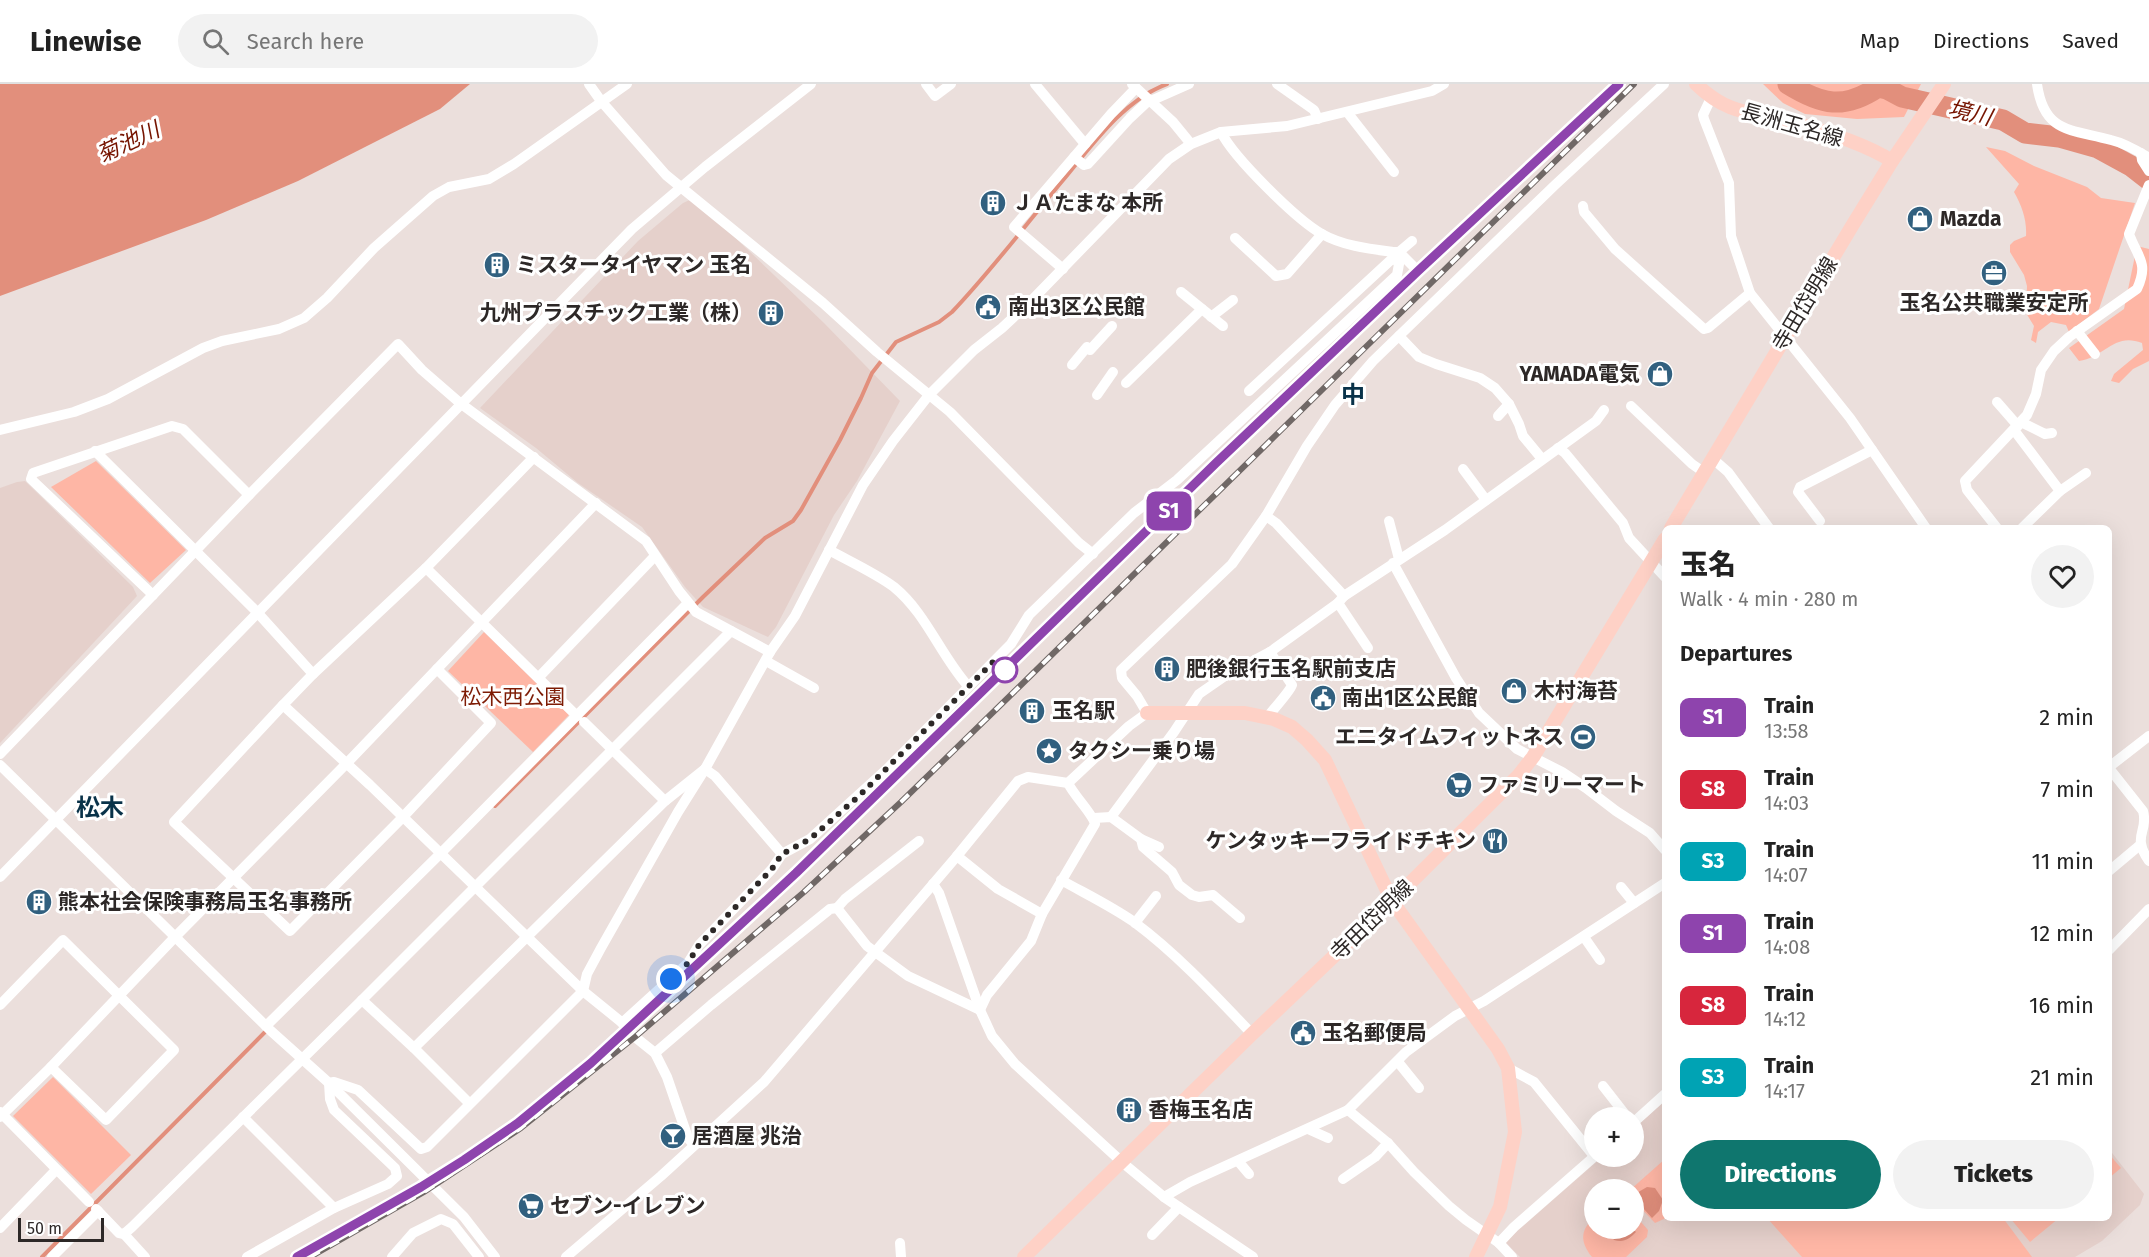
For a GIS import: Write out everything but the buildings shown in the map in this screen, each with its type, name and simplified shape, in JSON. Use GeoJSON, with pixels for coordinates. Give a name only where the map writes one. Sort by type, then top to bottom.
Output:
{"type":"FeatureCollection","features":[{"type":"Feature","properties":{"kind":"main road","name":"長洲玉名線"},"geometry":{"type":"LineString","coordinates":[[1696,84],[1711,98],[1744,113],[1789,122],[1873,148],[1892,161]]}},
{"type":"Feature","properties":{"kind":"main road","name":"寺田岱明線"},"geometry":{"type":"LineString","coordinates":[[1673,525],[1892,161],[1941,88]]}},
{"type":"Feature","properties":{"kind":"main road","name":"寺田岱明線"},"geometry":{"type":"LineString","coordinates":[[1024,1257],[1518,776],[1533,758],[1662,544]]}},
{"type":"Feature","properties":{"kind":"main road"},"geometry":{"type":"LineString","coordinates":[[1147,713],[1245,712],[1267,717],[1292,727],[1326,760],[1392,901],[1508,1068],[1515,1132],[1500,1207],[1476,1257]]}},
{"type":"Feature","properties":{"kind":"street"},"geometry":{"type":"LineString","coordinates":[[0,430],[74,412],[118,394],[212,345],[249,334],[279,329],[304,318],[327,298],[374,248],[434,196],[449,187],[489,179],[514,164],[595,92],[627,84]]}},
{"type":"Feature","properties":{"kind":"street"},"geometry":{"type":"LineString","coordinates":[[0,877],[632,229],[705,167],[810,84]]}},
{"type":"Feature","properties":{"kind":"street"},"geometry":{"type":"LineString","coordinates":[[926,84],[935,96],[951,84]]}},
{"type":"Feature","properties":{"kind":"street"},"geometry":{"type":"LineString","coordinates":[[1035,84],[1084,144]]}},
{"type":"Feature","properties":{"kind":"street"},"geometry":{"type":"LineString","coordinates":[[1063,269],[1014,227],[1078,160],[1084,144],[1142,92],[1189,84]]}},
{"type":"Feature","properties":{"kind":"street"},"geometry":{"type":"LineString","coordinates":[[1277,84],[1314,110],[1318,119]]}},
{"type":"Feature","properties":{"kind":"street"},"geometry":{"type":"LineString","coordinates":[[329,1083],[334,1082],[358,1090],[421,1149],[427,1147],[583,991],[587,974],[601,948],[768,657],[795,616],[863,484],[929,395],[974,350],[1002,328],[1063,269],[1169,159],[1191,144],[1221,132],[1287,126],[1432,91],[1444,84]]}},
{"type":"Feature","properties":{"kind":"street"},"geometry":{"type":"LineString","coordinates":[[1068,783],[1129,726],[1147,713],[1122,678],[1121,670],[1232,564],[1266,516],[1307,446],[1335,405],[1372,361],[1664,84]]}},
{"type":"Feature","properties":{"kind":"street"},"geometry":{"type":"LineString","coordinates":[[2037,84],[2047,114],[2058,124],[2068,130],[2114,140],[2145,155],[2142,160],[2149,171]]}},
{"type":"Feature","properties":{"kind":"street"},"geometry":{"type":"LineString","coordinates":[[595,92],[666,175],[823,303],[877,352],[950,412],[1079,543],[1093,554]]}},
{"type":"Feature","properties":{"kind":"street"},"geometry":{"type":"LineString","coordinates":[[1142,92],[1173,122],[1191,144]]}},
{"type":"Feature","properties":{"kind":"street"},"geometry":{"type":"LineString","coordinates":[[1078,160],[1088,164],[1130,118],[1142,92]]}},
{"type":"Feature","properties":{"kind":"street"},"geometry":{"type":"LineString","coordinates":[[1711,98],[1703,115],[1729,183],[1731,236],[1750,293],[1850,418],[1924,525]]}},
{"type":"Feature","properties":{"kind":"street"},"geometry":{"type":"LineString","coordinates":[[1347,112],[1394,172]]}},
{"type":"Feature","properties":{"kind":"street"},"geometry":{"type":"LineString","coordinates":[[1221,132],[1232,150],[1274,194],[1322,234],[1347,244],[1395,254],[1413,266]]}},
{"type":"Feature","properties":{"kind":"street"},"geometry":{"type":"LineString","coordinates":[[1995,525],[1967,490],[1965,481],[2018,426],[2036,394],[2044,364],[2054,351],[2077,331],[2138,290],[2145,279],[2147,268],[2129,234],[2147,189]]}},
{"type":"Feature","properties":{"kind":"street"},"geometry":{"type":"LineString","coordinates":[[1583,206],[1584,212],[1615,249],[1704,329],[1750,293]]}},
{"type":"Feature","properties":{"kind":"street"},"geometry":{"type":"LineString","coordinates":[[1235,238],[1276,276],[1287,274],[1322,234]]}},
{"type":"Feature","properties":{"kind":"street"},"geometry":{"type":"LineString","coordinates":[[1249,391],[1395,254],[1412,241]]}},
{"type":"Feature","properties":{"kind":"street"},"geometry":{"type":"LineString","coordinates":[[622,1023],[688,963],[699,945],[772,869],[782,854],[810,839],[860,795],[1011,644],[1029,615],[1134,513],[1177,480],[1397,275],[1399,264],[1395,254]]}},
{"type":"Feature","properties":{"kind":"street"},"geometry":{"type":"LineString","coordinates":[[1181,292],[1223,326]]}},
{"type":"Feature","properties":{"kind":"street"},"geometry":{"type":"LineString","coordinates":[[1211,317],[1233,300]]}},
{"type":"Feature","properties":{"kind":"street"},"geometry":{"type":"LineString","coordinates":[[1126,383],[1202,309]]}},
{"type":"Feature","properties":{"kind":"street"},"geometry":{"type":"LineString","coordinates":[[1072,365],[1112,326]]}},
{"type":"Feature","properties":{"kind":"street"},"geometry":{"type":"LineString","coordinates":[[2077,331],[2096,354]]}},
{"type":"Feature","properties":{"kind":"street"},"geometry":{"type":"LineString","coordinates":[[1399,336],[1419,357],[1480,378],[1495,388],[1509,404],[1523,436],[1542,459]]}},
{"type":"Feature","properties":{"kind":"street"},"geometry":{"type":"LineString","coordinates":[[0,754],[398,344],[422,370],[460,403],[646,541],[654,557],[691,607],[731,631],[814,688]]}},
{"type":"Feature","properties":{"kind":"street"},"geometry":{"type":"LineString","coordinates":[[1097,395],[1113,372]]}},
{"type":"Feature","properties":{"kind":"street"},"geometry":{"type":"LineString","coordinates":[[1997,402],[2018,426],[2060,490]]}},
{"type":"Feature","properties":{"kind":"street"},"geometry":{"type":"LineString","coordinates":[[1498,416],[1509,404]]}},
{"type":"Feature","properties":{"kind":"street"},"geometry":{"type":"LineString","coordinates":[[1631,406],[1692,464],[1705,472]]}},
{"type":"Feature","properties":{"kind":"street"},"geometry":{"type":"LineString","coordinates":[[1111,817],[1199,694],[1225,676],[1270,652],[1341,599],[1445,530],[1596,421],[1604,410]]}},
{"type":"Feature","properties":{"kind":"street"},"geometry":{"type":"LineString","coordinates":[[153,595],[31,479],[33,473],[172,426],[183,429],[249,495]]}},
{"type":"Feature","properties":{"kind":"street"},"geometry":{"type":"LineString","coordinates":[[2018,426],[2045,434],[2052,433]]}},
{"type":"Feature","properties":{"kind":"street"},"geometry":{"type":"LineString","coordinates":[[1558,448],[1565,453],[1616,514],[1623,523],[1629,538],[1662,574]]}},
{"type":"Feature","properties":{"kind":"street"},"geometry":{"type":"LineString","coordinates":[[1820,520],[1800,496],[1798,492],[1800,487],[1872,450]]}},
{"type":"Feature","properties":{"kind":"street"},"geometry":{"type":"LineString","coordinates":[[95,451],[257,612],[313,674]]}},
{"type":"Feature","properties":{"kind":"street"},"geometry":{"type":"LineString","coordinates":[[436,669],[491,723],[403,817],[290,931],[174,822],[313,674],[426,568],[534,457]]}},
{"type":"Feature","properties":{"kind":"street"},"geometry":{"type":"LineString","coordinates":[[1713,459],[1728,472],[1767,525]]}},
{"type":"Feature","properties":{"kind":"street"},"geometry":{"type":"LineString","coordinates":[[1463,469],[1486,500]]}},
{"type":"Feature","properties":{"kind":"street"},"geometry":{"type":"LineString","coordinates":[[2025,525],[2060,490],[2086,473]]}},
{"type":"Feature","properties":{"kind":"street"},"geometry":{"type":"LineString","coordinates":[[145,1257],[1,1114],[51,1067],[596,503]]}},
{"type":"Feature","properties":{"kind":"street"},"geometry":{"type":"LineString","coordinates":[[1266,516],[1276,523],[1341,599],[1368,648]]}},
{"type":"Feature","properties":{"kind":"street"},"geometry":{"type":"LineString","coordinates":[[1389,521],[1396,561],[1456,678],[1479,713],[1517,749],[1562,772],[1616,812],[1650,833],[1662,847]]}},
{"type":"Feature","properties":{"kind":"street"},"geometry":{"type":"LineString","coordinates":[[830,550],[894,587],[915,610],[958,675],[968,686]]}},
{"type":"Feature","properties":{"kind":"street"},"geometry":{"type":"LineString","coordinates":[[539,676],[654,557]]}},
{"type":"Feature","properties":{"kind":"street"},"geometry":{"type":"LineString","coordinates":[[426,568],[665,801]]}},
{"type":"Feature","properties":{"kind":"street"},"geometry":{"type":"LineString","coordinates":[[268,1028],[444,857],[691,607]]}},
{"type":"Feature","properties":{"kind":"street"},"geometry":{"type":"LineString","coordinates":[[124,1234],[476,888],[731,631]]}},
{"type":"Feature","properties":{"kind":"street"},"geometry":{"type":"LineString","coordinates":[[1267,717],[1292,685],[1270,652]]}},
{"type":"Feature","properties":{"kind":"street"},"geometry":{"type":"LineString","coordinates":[[283,705],[347,763],[526,938],[655,1053],[667,1077],[688,1138],[694,1145]]}},
{"type":"Feature","properties":{"kind":"street"},"geometry":{"type":"LineString","coordinates":[[2112,765],[2149,736]]}},
{"type":"Feature","properties":{"kind":"street"},"geometry":{"type":"LineString","coordinates":[[0,765],[464,1217],[495,1257]]}},
{"type":"Feature","properties":{"kind":"street"},"geometry":{"type":"LineString","coordinates":[[414,1048],[665,801],[705,769]]}},
{"type":"Feature","properties":{"kind":"street"},"geometry":{"type":"LineString","coordinates":[[705,769],[715,776],[782,854]]}},
{"type":"Feature","properties":{"kind":"street"},"geometry":{"type":"LineString","coordinates":[[2112,771],[2143,811],[2140,845],[2149,861]]}},
{"type":"Feature","properties":{"kind":"street"},"geometry":{"type":"LineString","coordinates":[[570,1256],[765,1082],[1018,781],[1028,777],[1068,783]]}},
{"type":"Feature","properties":{"kind":"street"},"geometry":{"type":"LineString","coordinates":[[980,1010],[987,995],[1031,941],[1042,914],[1095,824],[1094,818],[1074,795],[1068,783]]}},
{"type":"Feature","properties":{"kind":"street"},"geometry":{"type":"LineString","coordinates":[[1094,818],[1111,817],[1141,839],[1159,847]]}},
{"type":"Feature","properties":{"kind":"street"},"geometry":{"type":"LineString","coordinates":[[1141,839],[1143,847],[1172,872],[1179,885],[1185,890],[1199,897],[1214,895],[1240,918]]}},
{"type":"Feature","properties":{"kind":"street"},"geometry":{"type":"LineString","coordinates":[[655,1053],[815,921],[830,909],[837,908],[919,841]]}},
{"type":"Feature","properties":{"kind":"street"},"geometry":{"type":"LineString","coordinates":[[2112,868],[2140,845]]}},
{"type":"Feature","properties":{"kind":"street"},"geometry":{"type":"LineString","coordinates":[[957,856],[998,889],[1042,914]]}},
{"type":"Feature","properties":{"kind":"street"},"geometry":{"type":"LineString","coordinates":[[1061,880],[1135,923],[1199,979],[1252,1034]]}},
{"type":"Feature","properties":{"kind":"street"},"geometry":{"type":"LineString","coordinates":[[933,884],[939,893],[980,1010],[992,1036],[1015,1064],[1164,1197],[1253,1257]]}},
{"type":"Feature","properties":{"kind":"street"},"geometry":{"type":"LineString","coordinates":[[1164,1197],[1190,1182],[1348,1110],[1415,1045],[1455,1016],[1484,1001],[1584,938],[1662,885]]}},
{"type":"Feature","properties":{"kind":"street"},"geometry":{"type":"LineString","coordinates":[[1621,887],[1634,903]]}},
{"type":"Feature","properties":{"kind":"street"},"geometry":{"type":"LineString","coordinates":[[1135,923],[1156,896]]}},
{"type":"Feature","properties":{"kind":"street"},"geometry":{"type":"LineString","coordinates":[[837,908],[847,923],[875,953],[908,976],[980,1010]]}},
{"type":"Feature","properties":{"kind":"street"},"geometry":{"type":"LineString","coordinates":[[2112,947],[2149,909]]}},
{"type":"Feature","properties":{"kind":"street"},"geometry":{"type":"LineString","coordinates":[[1584,938],[1600,960]]}},
{"type":"Feature","properties":{"kind":"street"},"geometry":{"type":"LineString","coordinates":[[0,1005],[63,940],[174,1050],[106,1120],[51,1067]]}},
{"type":"Feature","properties":{"kind":"street"},"geometry":{"type":"LineString","coordinates":[[362,1000],[469,1103]]}},
{"type":"Feature","properties":{"kind":"street"},"geometry":{"type":"LineString","coordinates":[[1398,1062],[1419,1088]]}},
{"type":"Feature","properties":{"kind":"street"},"geometry":{"type":"LineString","coordinates":[[1508,1068],[1534,1082],[1584,1143]]}},
{"type":"Feature","properties":{"kind":"street"},"geometry":{"type":"LineString","coordinates":[[247,1257],[334,1208],[388,1184],[397,1176],[395,1168],[334,1110],[330,1099],[329,1083]]}},
{"type":"Feature","properties":{"kind":"street"},"geometry":{"type":"LineString","coordinates":[[1603,1086],[1619,1107]]}},
{"type":"Feature","properties":{"kind":"street"},"geometry":{"type":"LineString","coordinates":[[1644,1113],[1662,1097]]}},
{"type":"Feature","properties":{"kind":"street"},"geometry":{"type":"LineString","coordinates":[[1348,1110],[1388,1143],[1449,1206],[1499,1243],[1512,1257]]}},
{"type":"Feature","properties":{"kind":"street"},"geometry":{"type":"LineString","coordinates":[[243,1117],[334,1208]]}},
{"type":"Feature","properties":{"kind":"street"},"geometry":{"type":"LineString","coordinates":[[1308,1129],[1328,1138]]}},
{"type":"Feature","properties":{"kind":"street"},"geometry":{"type":"LineString","coordinates":[[1343,1179],[1375,1157],[1388,1143]]}},
{"type":"Feature","properties":{"kind":"street"},"geometry":{"type":"LineString","coordinates":[[1238,1161],[1249,1174]]}},
{"type":"Feature","properties":{"kind":"street"},"geometry":{"type":"LineString","coordinates":[[1499,1243],[1584,1166]]}},
{"type":"Feature","properties":{"kind":"street"},"geometry":{"type":"LineString","coordinates":[[0,1228],[56,1170]]}},
{"type":"Feature","properties":{"kind":"street"},"geometry":{"type":"LineString","coordinates":[[52,1257],[94,1207]]}},
{"type":"Feature","properties":{"kind":"street"},"geometry":{"type":"LineString","coordinates":[[1152,1235],[1179,1207]]}},
{"type":"Feature","properties":{"kind":"street"},"geometry":{"type":"LineString","coordinates":[[392,1257],[413,1233],[441,1219],[453,1224],[479,1257]]}},
{"type":"Feature","properties":{"kind":"street"},"geometry":{"type":"LineString","coordinates":[[900,1243],[901,1257]]}},
{"type":"Feature","properties":{"kind":"shaded area"},"geometry":{"type":"Polygon","coordinates":[[[694,198],[824,323],[900,401],[857,481],[834,515],[776,627],[768,637],[703,607],[685,587],[642,527],[578,483],[536,448],[480,408],[638,241],[683,203],[694,198]]]}},
{"type":"Feature","properties":{"kind":"shaded area"},"geometry":{"type":"Polygon","coordinates":[[[25,481],[133,587],[137,596],[0,743],[0,488],[25,481]]]}},
{"type":"Feature","properties":{"kind":"shaded area"},"geometry":{"type":"Polygon","coordinates":[[[1662,1104],[1662,1221],[2112,1221],[2112,1153],[2144,1194],[2140,1205],[2102,1241],[2075,1257],[1520,1257],[1505,1242],[1591,1167],[1644,1167],[1644,1119],[1662,1104]]]}},
{"type":"Feature","properties":{"kind":"green space"},"geometry":{"type":"Polygon","coordinates":[[[1763,84],[1921,84],[1904,117],[1857,119],[1805,114],[1783,103],[1763,84]]]}},
{"type":"Feature","properties":{"kind":"green space"},"geometry":{"type":"Polygon","coordinates":[[[1986,147],[2005,151],[2034,166],[2087,187],[2101,198],[2135,203],[2099,309],[2069,332],[2066,325],[2051,322],[2038,332],[2036,343],[2031,340],[2034,326],[2026,313],[2027,286],[2024,275],[2010,252],[2010,245],[2014,241],[2026,236],[2023,213],[2014,192],[2019,184],[1986,147]]]}},
{"type":"Feature","properties":{"kind":"green space"},"geometry":{"type":"Polygon","coordinates":[[[2137,246],[2149,249],[2149,361],[2133,369],[2119,383],[2111,381],[2114,374],[2143,350],[2142,343],[2132,340],[2117,343],[2088,359],[2079,361],[2069,348],[2124,309],[2137,246]]]}},
{"type":"Feature","properties":{"kind":"green space"},"geometry":{"type":"Polygon","coordinates":[[[96,461],[186,550],[150,583],[51,487],[96,461]]]}},
{"type":"Feature","properties":{"kind":"green space","name":"松木西公園"},"geometry":{"type":"Polygon","coordinates":[[[484,632],[569,715],[533,752],[448,671],[484,632]]]}},
{"type":"Feature","properties":{"kind":"green space"},"geometry":{"type":"Polygon","coordinates":[[[53,1077],[131,1155],[91,1194],[13,1116],[53,1077]]]}},
{"type":"Feature","properties":{"kind":"green space"},"geometry":{"type":"Polygon","coordinates":[[[2112,1158],[2121,1168],[2112,1176],[2112,1158]]]}},
{"type":"Feature","properties":{"kind":"green space"},"geometry":{"type":"Polygon","coordinates":[[[1662,1162],[1662,1220],[1655,1223],[1644,1211],[1642,1179],[1662,1162]]]}},
{"type":"Feature","properties":{"kind":"green space"},"geometry":{"type":"Polygon","coordinates":[[[1770,1221],[2005,1221],[2032,1257],[1802,1257],[1770,1221]]]}},
{"type":"Feature","properties":{"kind":"green space"},"geometry":{"type":"Polygon","coordinates":[[[2012,1221],[2055,1221],[2030,1242],[2012,1221]]]}},
{"type":"Feature","properties":{"kind":"green space"},"geometry":{"type":"Polygon","coordinates":[[[1644,1225],[1648,1230],[1647,1237],[1626,1257],[1592,1257],[1585,1246],[1583,1236],[1584,1232],[1584,1239],[1644,1239],[1644,1225]]]}},
{"type":"Feature","properties":{"kind":"water","name":"菊池川"},"geometry":{"type":"Polygon","coordinates":[[[0,84],[470,84],[440,109],[298,181],[206,220],[0,296],[0,84]]]}},
{"type":"Feature","properties":{"kind":"water"},"geometry":{"type":"Polygon","coordinates":[[[1647,1187],[1655,1188],[1662,1198],[1659,1211],[1652,1218],[1644,1209],[1644,1189],[1647,1187]]]}},
{"type":"Feature","properties":{"kind":"waterway"},"geometry":{"type":"LineString","coordinates":[[495,806],[703,597],[765,538],[793,521],[840,440],[872,373],[896,342],[939,322],[952,312],[1110,124],[1137,100],[1167,84]]}},
{"type":"Feature","properties":{"kind":"waterway","name":"境川"},"geometry":{"type":"LineString","coordinates":[[1788,84],[1812,97],[1833,102],[1854,99],[1878,87],[1887,89],[1902,97],[2003,120],[2025,133],[2059,137],[2098,148],[2131,166],[2149,180]]}},
{"type":"Feature","properties":{"kind":"waterway"},"geometry":{"type":"LineString","coordinates":[[42,1257],[267,1030]]}},
{"type":"Feature","properties":{"kind":"railway"},"geometry":{"type":"LineString","coordinates":[[608,1048],[990,686],[1265,416],[1619,84]]}},
{"type":"Feature","properties":{"kind":"railway"},"geometry":{"type":"LineString","coordinates":[[310,1257],[424,1192],[521,1128],[635,1037],[804,892],[901,802],[1634,84]]}},
{"type":"Feature","properties":{"kind":"train","name":"S1"},"geometry":{"type":"LineString","coordinates":[[297,1257],[464,1160],[518,1123],[591,1063],[796,873],[1143,537],[1216,463],[1619,84]]}},
{"type":"Feature","properties":{"kind":"place","name":"ＪＡたまな 本所"},"geometry":{"type":"Point","coordinates":[993,203]}},
{"type":"Feature","properties":{"kind":"place","name":"Mazda"},"geometry":{"type":"Point","coordinates":[1920,219]}},
{"type":"Feature","properties":{"kind":"place","name":"ミスタータイヤマン 玉名"},"geometry":{"type":"Point","coordinates":[497,265]}},
{"type":"Feature","properties":{"kind":"place","name":"玉名公共職業安定所"},"geometry":{"type":"Point","coordinates":[1994,273]}},
{"type":"Feature","properties":{"kind":"place","name":"南出3区公民館"},"geometry":{"type":"Point","coordinates":[988,307]}},
{"type":"Feature","properties":{"kind":"place","name":"九州プラスチック工業（株）"},"geometry":{"type":"Point","coordinates":[771,313]}},
{"type":"Feature","properties":{"kind":"place","name":"YAMADA電気"},"geometry":{"type":"Point","coordinates":[1660,374]}},
{"type":"Feature","properties":{"kind":"place","name":"肥後銀行玉名駅前支店"},"geometry":{"type":"Point","coordinates":[1167,669]}},
{"type":"Feature","properties":{"kind":"place","name":"木村海苔"},"geometry":{"type":"Point","coordinates":[1514,691]}},
{"type":"Feature","properties":{"kind":"place","name":"南出1区公民館"},"geometry":{"type":"Point","coordinates":[1323,698]}},
{"type":"Feature","properties":{"kind":"place","name":"玉名駅"},"geometry":{"type":"Point","coordinates":[1032,711]}},
{"type":"Feature","properties":{"kind":"place","name":"エニタイムフィットネス"},"geometry":{"type":"Point","coordinates":[1583,737]}},
{"type":"Feature","properties":{"kind":"place","name":"タクシー乗り場"},"geometry":{"type":"Point","coordinates":[1049,751]}},
{"type":"Feature","properties":{"kind":"place","name":"ファミリーマート"},"geometry":{"type":"Point","coordinates":[1459,785]}},
{"type":"Feature","properties":{"kind":"place","name":"ケンタッキーフライドチキン"},"geometry":{"type":"Point","coordinates":[1495,841]}},
{"type":"Feature","properties":{"kind":"place","name":"熊本社会保険事務局玉名事務所"},"geometry":{"type":"Point","coordinates":[39,902]}},
{"type":"Feature","properties":{"kind":"place","name":"玉名郵便局"},"geometry":{"type":"Point","coordinates":[1303,1033]}},
{"type":"Feature","properties":{"kind":"place","name":"香梅玉名店"},"geometry":{"type":"Point","coordinates":[1129,1110]}},
{"type":"Feature","properties":{"kind":"place","name":"居酒屋 兆治"},"geometry":{"type":"Point","coordinates":[673,1136]}},
{"type":"Feature","properties":{"kind":"place","name":"セブン-イレブン"},"geometry":{"type":"Point","coordinates":[531,1206]}},
{"type":"Feature","properties":{"kind":"district","name":"中"},"geometry":{"type":"Point","coordinates":[1353,395]}},
{"type":"Feature","properties":{"kind":"district","name":"松木"},"geometry":{"type":"Point","coordinates":[100,808]}},
{"type":"Feature","properties":{"kind":"route"},"geometry":{"type":"LineString","coordinates":[[671,979],[688,963],[699,945],[772,869],[782,854],[810,839],[860,795],[997,658],[1005,670]]}}]}
